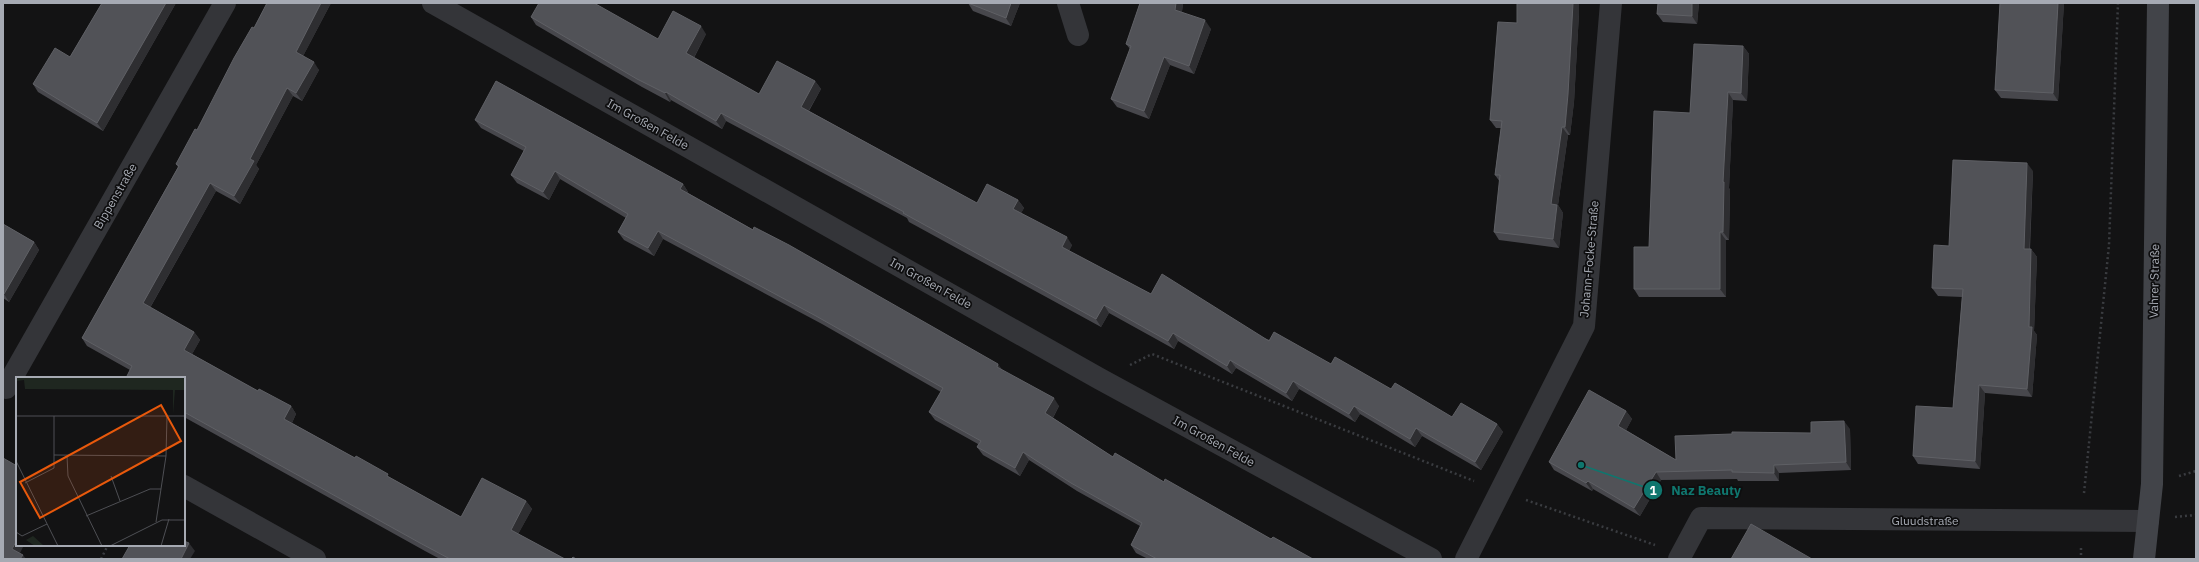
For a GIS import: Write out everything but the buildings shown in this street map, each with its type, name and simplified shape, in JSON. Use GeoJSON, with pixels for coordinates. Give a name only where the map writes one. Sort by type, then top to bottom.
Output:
{"type":"FeatureCollection","features":[{"type":"Feature","properties":{"kind":"main road","name":"Vahrer Straße"},"geometry":{"type":"LineString","coordinates":[[2144,559],[2152,484],[2158,3]]}},
{"type":"Feature","properties":{"kind":"street","name":"Bippenstraße"},"geometry":{"type":"LineString","coordinates":[[16,377],[225,3]]}},
{"type":"Feature","properties":{"kind":"street","name":"Im Großen Felde"},"geometry":{"type":"LineString","coordinates":[[433,3],[1100,379],[1431,559]]}},
{"type":"Feature","properties":{"kind":"street"},"geometry":{"type":"LineString","coordinates":[[1068,3],[1078,35]]}},
{"type":"Feature","properties":{"kind":"street","name":"Johann-Focke-Straße"},"geometry":{"type":"LineString","coordinates":[[1466,559],[1584,326],[1611,3]]}},
{"type":"Feature","properties":{"kind":"street","name":"Bippenstraße"},"geometry":{"type":"LineString","coordinates":[[9,390],[16,377]]}},
{"type":"Feature","properties":{"kind":"street"},"geometry":{"type":"LineString","coordinates":[[185,487],[315,559]]}},
{"type":"Feature","properties":{"kind":"street","name":"Gluudstraße"},"geometry":{"type":"LineString","coordinates":[[1680,557],[1701,518],[2148,521]]}},
{"type":"Feature","properties":{"kind":"path"},"geometry":{"type":"LineString","coordinates":[[2081,559],[2081,520],[2109,245],[2118,3]]}},
{"type":"Feature","properties":{"kind":"path"},"geometry":{"type":"LineString","coordinates":[[1100,379],[1152,354],[1501,492],[1680,557]]}},
{"type":"Feature","properties":{"kind":"path"},"geometry":{"type":"LineString","coordinates":[[101,559],[108,546]]}},
{"type":"Feature","properties":{"kind":"place","name":"Naz Beauty"},"geometry":{"type":"Point","coordinates":[1581,465]}}]}
